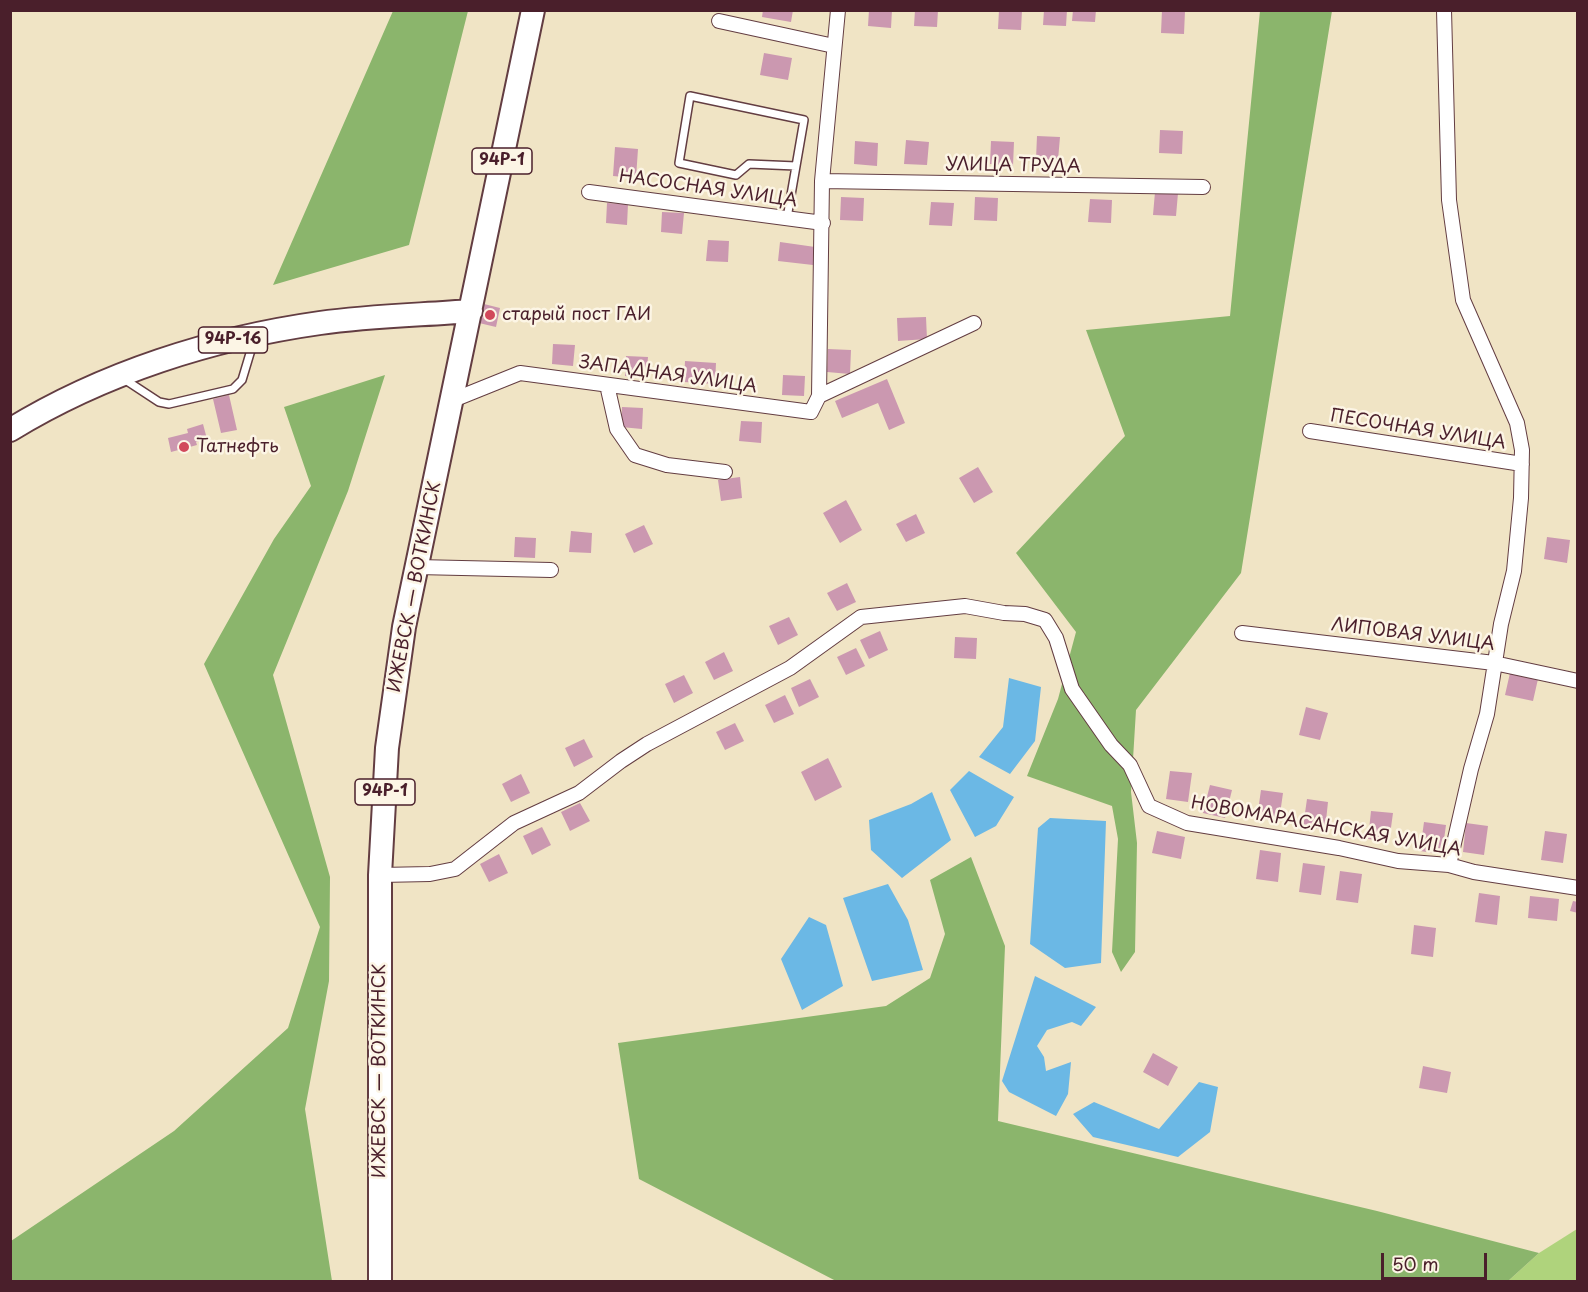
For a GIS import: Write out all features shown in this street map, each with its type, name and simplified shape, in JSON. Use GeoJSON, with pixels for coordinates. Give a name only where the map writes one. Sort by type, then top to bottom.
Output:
{"type":"FeatureCollection","features":[{"type":"Feature","properties":{"kind":"main road","name":"ИЖЕВСК — ВОТКИНСК"},"geometry":{"type":"LineString","coordinates":[[381,1281],[380,875],[387,748],[404,627],[533,10]]}},
{"type":"Feature","properties":{"kind":"main road","name":"94Р-16"},"geometry":{"type":"LineString","coordinates":[[10,430],[36,414],[119,376],[204,347],[256,334],[321,322],[471,311]]}},
{"type":"Feature","properties":{"kind":"street"},"geometry":{"type":"LineString","coordinates":[[838,10],[822,180],[819,396],[974,323]]}},
{"type":"Feature","properties":{"kind":"street"},"geometry":{"type":"LineString","coordinates":[[1444,10],[1449,200],[1462,300],[1517,423],[1522,464],[1514,570],[1494,663],[1487,714],[1471,769],[1449,865]]}},
{"type":"Feature","properties":{"kind":"street"},"geometry":{"type":"LineString","coordinates":[[719,21],[834,46]]}},
{"type":"Feature","properties":{"kind":"street","name":"УЛИЦА ТРУДА"},"geometry":{"type":"LineString","coordinates":[[822,180],[1203,187]]}},
{"type":"Feature","properties":{"kind":"street","name":"НАСОСНАЯ УЛИЦА"},"geometry":{"type":"LineString","coordinates":[[589,192],[823,223]]}},
{"type":"Feature","properties":{"kind":"street","name":"ЗАПАДНАЯ УЛИЦА"},"geometry":{"type":"LineString","coordinates":[[453,400],[520,373],[811,412],[816,407],[819,396]]}},
{"type":"Feature","properties":{"kind":"street"},"geometry":{"type":"LineString","coordinates":[[607,385],[617,429],[635,455],[667,465],[725,472]]}},
{"type":"Feature","properties":{"kind":"street","name":"ПЕСОЧНАЯ УЛИЦА"},"geometry":{"type":"LineString","coordinates":[[1310,431],[1522,464]]}},
{"type":"Feature","properties":{"kind":"street"},"geometry":{"type":"LineString","coordinates":[[417,567],[550,570]]}},
{"type":"Feature","properties":{"kind":"street","name":"НОВОМАРАСАНСКАЯ УЛИЦА"},"geometry":{"type":"LineString","coordinates":[[380,875],[430,874],[455,869],[514,823],[579,793],[647,744],[790,668],[861,617],[965,606],[1025,614],[1045,620],[1056,638],[1072,690],[1111,745],[1130,765],[1149,806],[1187,824],[1340,848],[1398,861],[1449,865],[1474,872],[1578,888]]}},
{"type":"Feature","properties":{"kind":"street","name":"ЛИПОВАЯ УЛИЦА"},"geometry":{"type":"LineString","coordinates":[[1242,633],[1494,663],[1578,681]]}},
{"type":"Feature","properties":{"kind":"lane"},"geometry":{"type":"LineString","coordinates":[[787,218],[804,120],[690,96],[679,163],[736,175],[749,164],[796,166]]}},
{"type":"Feature","properties":{"kind":"lane"},"geometry":{"type":"LineString","coordinates":[[119,376],[159,402],[169,404],[233,389],[242,380],[256,334]]}},
{"type":"Feature","properties":{"kind":"green space"},"geometry":{"type":"Polygon","coordinates":[[[393,11],[468,11],[409,245],[273,285],[393,11]]]}},
{"type":"Feature","properties":{"kind":"green space"},"geometry":{"type":"Polygon","coordinates":[[[1260,11],[1332,11],[1241,573],[1136,710],[1131,792],[1137,843],[1135,952],[1121,972],[1112,952],[1118,839],[1112,806],[1027,776],[1058,699],[1076,632],[1016,553],[1125,436],[1086,330],[1230,316],[1260,11]]]}},
{"type":"Feature","properties":{"kind":"green space"},"geometry":{"type":"Polygon","coordinates":[[[385,375],[348,491],[273,675],[330,877],[329,981],[305,1109],[332,1281],[11,1281],[11,1241],[174,1131],[288,1028],[320,927],[204,664],[274,539],[311,486],[284,407],[385,375]]]}},
{"type":"Feature","properties":{"kind":"green space"},"geometry":{"type":"Polygon","coordinates":[[[971,857],[1005,946],[998,1121],[1377,1211],[1539,1253],[1507,1282],[836,1281],[639,1179],[618,1043],[886,1006],[930,978],[945,934],[930,880],[971,857]]]}},
{"type":"Feature","properties":{"kind":"green space"},"geometry":{"type":"Polygon","coordinates":[[[1577,1229],[1577,1281],[1507,1282],[1539,1253],[1577,1229]]]}},
{"type":"Feature","properties":{"kind":"water"},"geometry":{"type":"Polygon","coordinates":[[[1009,678],[1041,687],[1035,741],[1010,774],[979,757],[1003,727],[1009,678]]]}},
{"type":"Feature","properties":{"kind":"water"},"geometry":{"type":"Polygon","coordinates":[[[969,771],[1014,797],[996,826],[975,837],[950,790],[969,771]]]}},
{"type":"Feature","properties":{"kind":"water"},"geometry":{"type":"Polygon","coordinates":[[[932,792],[951,840],[902,878],[871,850],[869,820],[911,804],[932,792]]]}},
{"type":"Feature","properties":{"kind":"water"},"geometry":{"type":"Polygon","coordinates":[[[1050,818],[1106,821],[1101,963],[1065,968],[1030,944],[1038,828],[1050,818]]]}},
{"type":"Feature","properties":{"kind":"water"},"geometry":{"type":"Polygon","coordinates":[[[888,884],[908,920],[923,970],[872,981],[843,898],[888,884]]]}},
{"type":"Feature","properties":{"kind":"water"},"geometry":{"type":"Polygon","coordinates":[[[809,917],[826,925],[843,986],[802,1010],[781,959],[809,917]]]}},
{"type":"Feature","properties":{"kind":"water"},"geometry":{"type":"Polygon","coordinates":[[[1035,976],[1096,1007],[1081,1026],[1072,1022],[1047,1030],[1037,1046],[1044,1057],[1046,1071],[1071,1062],[1068,1094],[1056,1116],[1009,1092],[1002,1081],[1035,976]]]}},
{"type":"Feature","properties":{"kind":"water"},"geometry":{"type":"Polygon","coordinates":[[[1199,1082],[1218,1087],[1210,1132],[1178,1157],[1093,1137],[1073,1114],[1094,1102],[1159,1129],[1199,1082]]]}},
{"type":"Feature","properties":{"kind":"building"},"geometry":{"type":"Polygon","coordinates":[[[763,10],[793,10],[791,22],[762,17],[763,10]]]}},
{"type":"Feature","properties":{"kind":"building"},"geometry":{"type":"Polygon","coordinates":[[[869,10],[892,10],[891,28],[868,26],[869,10]]]}},
{"type":"Feature","properties":{"kind":"building"},"geometry":{"type":"Polygon","coordinates":[[[915,10],[938,10],[937,27],[914,26],[915,10]]]}},
{"type":"Feature","properties":{"kind":"building"},"geometry":{"type":"Polygon","coordinates":[[[999,10],[1022,10],[1021,30],[998,29],[999,10]]]}},
{"type":"Feature","properties":{"kind":"building"},"geometry":{"type":"Polygon","coordinates":[[[1044,10],[1067,10],[1066,26],[1043,25],[1044,10]]]}},
{"type":"Feature","properties":{"kind":"building"},"geometry":{"type":"Polygon","coordinates":[[[1073,10],[1096,10],[1095,22],[1072,21],[1073,10]]]}},
{"type":"Feature","properties":{"kind":"building"},"geometry":{"type":"Polygon","coordinates":[[[1162,10],[1185,11],[1184,34],[1161,33],[1162,10]]]}},
{"type":"Feature","properties":{"kind":"building"},"geometry":{"type":"Polygon","coordinates":[[[764,53],[792,58],[788,80],[760,75],[764,53]]]}},
{"type":"Feature","properties":{"kind":"building"},"geometry":{"type":"Polygon","coordinates":[[[1160,130],[1183,131],[1182,154],[1159,153],[1160,130]]]}},
{"type":"Feature","properties":{"kind":"building"},"geometry":{"type":"Polygon","coordinates":[[[1037,136],[1060,137],[1058,160],[1036,159],[1037,136]]]}},
{"type":"Feature","properties":{"kind":"building"},"geometry":{"type":"Polygon","coordinates":[[[906,140],[929,142],[927,165],[904,164],[906,140]]]}},
{"type":"Feature","properties":{"kind":"building"},"geometry":{"type":"Polygon","coordinates":[[[855,141],[878,143],[877,166],[854,164],[855,141]]]}},
{"type":"Feature","properties":{"kind":"building"},"geometry":{"type":"Polygon","coordinates":[[[991,141],[1014,142],[1013,166],[990,164],[991,141]]]}},
{"type":"Feature","properties":{"kind":"building"},"geometry":{"type":"Polygon","coordinates":[[[615,147],[638,149],[636,178],[613,176],[615,147]]]}},
{"type":"Feature","properties":{"kind":"building"},"geometry":{"type":"Polygon","coordinates":[[[1155,192],[1178,193],[1176,216],[1153,215],[1155,192]]]}},
{"type":"Feature","properties":{"kind":"building"},"geometry":{"type":"Polygon","coordinates":[[[841,197],[864,198],[863,221],[840,220],[841,197]]]}},
{"type":"Feature","properties":{"kind":"building"},"geometry":{"type":"Polygon","coordinates":[[[975,197],[998,198],[997,221],[974,220],[975,197]]]}},
{"type":"Feature","properties":{"kind":"building"},"geometry":{"type":"Polygon","coordinates":[[[1090,199],[1112,200],[1111,223],[1088,222],[1090,199]]]}},
{"type":"Feature","properties":{"kind":"building"},"geometry":{"type":"Polygon","coordinates":[[[931,202],[954,203],[952,226],[929,225],[931,202]]]}},
{"type":"Feature","properties":{"kind":"building"},"geometry":{"type":"Polygon","coordinates":[[[607,203],[628,204],[627,225],[606,223],[607,203]]]}},
{"type":"Feature","properties":{"kind":"building"},"geometry":{"type":"Polygon","coordinates":[[[662,212],[684,213],[682,234],[661,232],[662,212]]]}},
{"type":"Feature","properties":{"kind":"building"},"geometry":{"type":"Polygon","coordinates":[[[708,240],[729,241],[728,262],[706,261],[708,240]]]}},
{"type":"Feature","properties":{"kind":"building"},"geometry":{"type":"Polygon","coordinates":[[[780,242],[815,247],[813,265],[778,261],[780,242]]]}},
{"type":"Feature","properties":{"kind":"building","name":"старый пост ГАИ"},"geometry":{"type":"Polygon","coordinates":[[[484,304],[500,308],[496,327],[479,323],[484,304]]]}},
{"type":"Feature","properties":{"kind":"building"},"geometry":{"type":"Polygon","coordinates":[[[926,317],[927,339],[898,341],[897,318],[926,317]]]}},
{"type":"Feature","properties":{"kind":"building"},"geometry":{"type":"Polygon","coordinates":[[[553,344],[575,345],[573,366],[552,364],[553,344]]]}},
{"type":"Feature","properties":{"kind":"building"},"geometry":{"type":"Polygon","coordinates":[[[828,349],[851,350],[850,374],[827,372],[828,349]]]}},
{"type":"Feature","properties":{"kind":"building"},"geometry":{"type":"Polygon","coordinates":[[[626,356],[648,357],[646,378],[625,376],[626,356]]]}},
{"type":"Feature","properties":{"kind":"building"},"geometry":{"type":"Polygon","coordinates":[[[685,361],[716,363],[715,384],[684,382],[685,361]]]}},
{"type":"Feature","properties":{"kind":"building"},"geometry":{"type":"Polygon","coordinates":[[[783,375],[805,376],[804,396],[782,395],[783,375]]]}},
{"type":"Feature","properties":{"kind":"building"},"geometry":{"type":"Polygon","coordinates":[[[887,379],[905,423],[889,430],[878,403],[842,418],[835,401],[887,379]]]}},
{"type":"Feature","properties":{"kind":"building"},"geometry":{"type":"Polygon","coordinates":[[[229,395],[237,430],[221,433],[213,399],[229,395]]]}},
{"type":"Feature","properties":{"kind":"building"},"geometry":{"type":"Polygon","coordinates":[[[622,407],[643,408],[642,429],[621,427],[622,407]]]}},
{"type":"Feature","properties":{"kind":"building"},"geometry":{"type":"Polygon","coordinates":[[[741,421],[762,422],[761,443],[739,441],[741,421]]]}},
{"type":"Feature","properties":{"kind":"building"},"geometry":{"type":"Polygon","coordinates":[[[203,424],[207,439],[196,442],[197,445],[171,452],[168,438],[188,433],[187,429],[203,424]]]}},
{"type":"Feature","properties":{"kind":"building"},"geometry":{"type":"Polygon","coordinates":[[[978,467],[993,492],[974,503],[959,478],[978,467]]]}},
{"type":"Feature","properties":{"kind":"building"},"geometry":{"type":"Polygon","coordinates":[[[740,477],[742,498],[721,501],[718,480],[740,477]]]}},
{"type":"Feature","properties":{"kind":"building"},"geometry":{"type":"Polygon","coordinates":[[[846,500],[862,530],[840,543],[823,513],[846,500]]]}},
{"type":"Feature","properties":{"kind":"building"},"geometry":{"type":"Polygon","coordinates":[[[916,514],[925,533],[906,542],[896,524],[916,514]]]}},
{"type":"Feature","properties":{"kind":"building"},"geometry":{"type":"Polygon","coordinates":[[[644,525],[653,544],[634,553],[625,534],[644,525]]]}},
{"type":"Feature","properties":{"kind":"building"},"geometry":{"type":"Polygon","coordinates":[[[571,531],[592,533],[591,553],[569,552],[571,531]]]}},
{"type":"Feature","properties":{"kind":"building"},"geometry":{"type":"Polygon","coordinates":[[[515,537],[536,538],[535,558],[514,557],[515,537]]]}},
{"type":"Feature","properties":{"kind":"building"},"geometry":{"type":"Polygon","coordinates":[[[1547,537],[1570,540],[1567,563],[1544,559],[1547,537]]]}},
{"type":"Feature","properties":{"kind":"building"},"geometry":{"type":"Polygon","coordinates":[[[847,583],[856,602],[837,611],[827,593],[847,583]]]}},
{"type":"Feature","properties":{"kind":"building"},"geometry":{"type":"Polygon","coordinates":[[[789,617],[798,635],[778,645],[769,626],[789,617]]]}},
{"type":"Feature","properties":{"kind":"building"},"geometry":{"type":"Polygon","coordinates":[[[880,631],[888,650],[869,659],[860,640],[880,631]]]}},
{"type":"Feature","properties":{"kind":"building"},"geometry":{"type":"Polygon","coordinates":[[[955,637],[977,638],[976,659],[954,658],[955,637]]]}},
{"type":"Feature","properties":{"kind":"building"},"geometry":{"type":"Polygon","coordinates":[[[856,648],[865,666],[846,675],[837,657],[856,648]]]}},
{"type":"Feature","properties":{"kind":"building"},"geometry":{"type":"Polygon","coordinates":[[[724,652],[733,671],[714,680],[705,662],[724,652]]]}},
{"type":"Feature","properties":{"kind":"building"},"geometry":{"type":"Polygon","coordinates":[[[1510,673],[1538,679],[1533,701],[1505,695],[1510,673]]]}},
{"type":"Feature","properties":{"kind":"building"},"geometry":{"type":"Polygon","coordinates":[[[684,675],[693,693],[674,703],[665,684],[684,675]]]}},
{"type":"Feature","properties":{"kind":"building"},"geometry":{"type":"Polygon","coordinates":[[[810,679],[819,697],[799,707],[791,688],[810,679]]]}},
{"type":"Feature","properties":{"kind":"building"},"geometry":{"type":"Polygon","coordinates":[[[785,695],[794,714],[774,723],[765,705],[785,695]]]}},
{"type":"Feature","properties":{"kind":"building"},"geometry":{"type":"Polygon","coordinates":[[[1306,707],[1328,713],[1320,740],[1299,735],[1306,707]]]}},
{"type":"Feature","properties":{"kind":"building"},"geometry":{"type":"Polygon","coordinates":[[[735,723],[744,741],[725,750],[716,732],[735,723]]]}},
{"type":"Feature","properties":{"kind":"building"},"geometry":{"type":"Polygon","coordinates":[[[584,739],[593,757],[574,767],[565,748],[584,739]]]}},
{"type":"Feature","properties":{"kind":"building"},"geometry":{"type":"Polygon","coordinates":[[[828,758],[842,787],[815,801],[801,772],[828,758]]]}},
{"type":"Feature","properties":{"kind":"building"},"geometry":{"type":"Polygon","coordinates":[[[1170,771],[1192,773],[1188,802],[1166,799],[1170,771]]]}},
{"type":"Feature","properties":{"kind":"building"},"geometry":{"type":"Polygon","coordinates":[[[521,774],[530,793],[511,802],[502,784],[521,774]]]}},
{"type":"Feature","properties":{"kind":"building"},"geometry":{"type":"Polygon","coordinates":[[[1210,785],[1232,790],[1225,818],[1203,813],[1210,785]]]}},
{"type":"Feature","properties":{"kind":"building"},"geometry":{"type":"Polygon","coordinates":[[[1261,790],[1283,793],[1279,821],[1257,818],[1261,790]]]}},
{"type":"Feature","properties":{"kind":"building"},"geometry":{"type":"Polygon","coordinates":[[[1307,799],[1328,802],[1325,830],[1303,827],[1307,799]]]}},
{"type":"Feature","properties":{"kind":"building"},"geometry":{"type":"Polygon","coordinates":[[[580,803],[590,821],[570,831],[561,812],[580,803]]]}},
{"type":"Feature","properties":{"kind":"building"},"geometry":{"type":"Polygon","coordinates":[[[1371,811],[1393,813],[1389,842],[1368,839],[1371,811]]]}},
{"type":"Feature","properties":{"kind":"building"},"geometry":{"type":"Polygon","coordinates":[[[1424,822],[1446,825],[1442,854],[1420,851],[1424,822]]]}},
{"type":"Feature","properties":{"kind":"building"},"geometry":{"type":"Polygon","coordinates":[[[1466,823],[1488,826],[1484,855],[1463,852],[1466,823]]]}},
{"type":"Feature","properties":{"kind":"building"},"geometry":{"type":"Polygon","coordinates":[[[542,827],[551,845],[532,855],[523,836],[542,827]]]}},
{"type":"Feature","properties":{"kind":"building"},"geometry":{"type":"Polygon","coordinates":[[[1157,831],[1185,837],[1181,859],[1152,853],[1157,831]]]}},
{"type":"Feature","properties":{"kind":"building"},"geometry":{"type":"Polygon","coordinates":[[[1545,831],[1567,834],[1563,863],[1541,860],[1545,831]]]}},
{"type":"Feature","properties":{"kind":"building"},"geometry":{"type":"Polygon","coordinates":[[[1260,850],[1281,853],[1278,882],[1256,879],[1260,850]]]}},
{"type":"Feature","properties":{"kind":"building"},"geometry":{"type":"Polygon","coordinates":[[[499,854],[508,873],[489,882],[480,864],[499,854]]]}},
{"type":"Feature","properties":{"kind":"building"},"geometry":{"type":"Polygon","coordinates":[[[1303,863],[1325,866],[1321,895],[1299,892],[1303,863]]]}},
{"type":"Feature","properties":{"kind":"building"},"geometry":{"type":"Polygon","coordinates":[[[1340,871],[1362,874],[1358,903],[1336,900],[1340,871]]]}},
{"type":"Feature","properties":{"kind":"building"},"geometry":{"type":"Polygon","coordinates":[[[1479,893],[1500,896],[1497,925],[1475,922],[1479,893]]]}},
{"type":"Feature","properties":{"kind":"building"},"geometry":{"type":"Polygon","coordinates":[[[1530,896],[1559,899],[1557,921],[1528,918],[1530,896]]]}},
{"type":"Feature","properties":{"kind":"building"},"geometry":{"type":"Polygon","coordinates":[[[1573,901],[1578,902],[1578,913],[1570,911],[1573,901]]]}},
{"type":"Feature","properties":{"kind":"building"},"geometry":{"type":"Polygon","coordinates":[[[1414,925],[1436,928],[1433,957],[1411,954],[1414,925]]]}},
{"type":"Feature","properties":{"kind":"building"},"geometry":{"type":"Polygon","coordinates":[[[1153,1053],[1178,1067],[1168,1086],[1143,1072],[1153,1053]]]}},
{"type":"Feature","properties":{"kind":"building"},"geometry":{"type":"Polygon","coordinates":[[[1423,1066],[1451,1072],[1447,1093],[1419,1088],[1423,1066]]]}},
{"type":"Feature","properties":{"kind":"place","name":"старый пост ГАИ"},"geometry":{"type":"Point","coordinates":[490,315]}},
{"type":"Feature","properties":{"kind":"place","name":"Татнефть"},"geometry":{"type":"Point","coordinates":[184,447]}}]}
